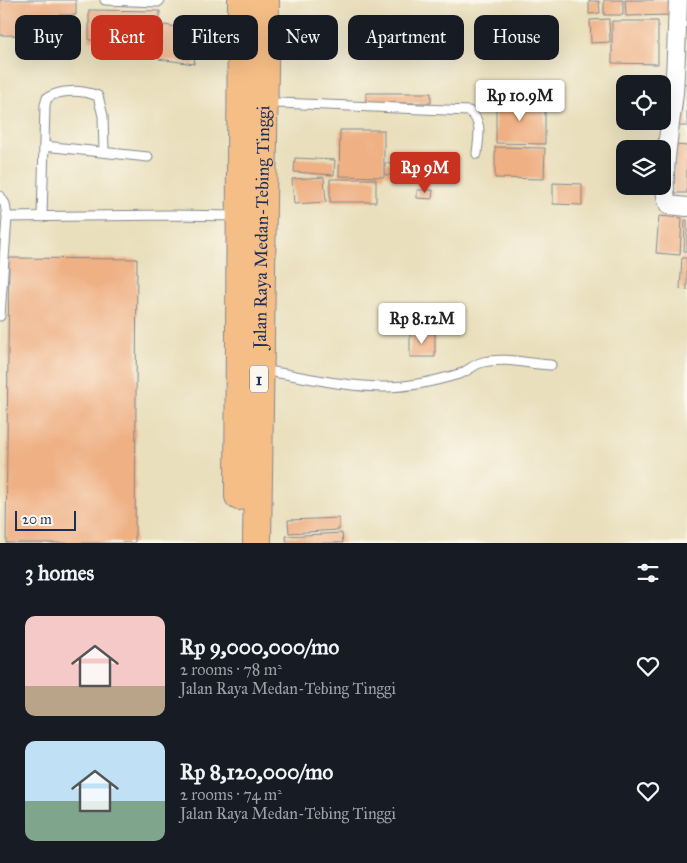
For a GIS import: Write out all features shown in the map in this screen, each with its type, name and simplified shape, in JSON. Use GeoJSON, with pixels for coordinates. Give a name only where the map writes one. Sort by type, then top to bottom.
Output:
{"type":"FeatureCollection","features":[{"type":"Feature","properties":{"kind":"highway","name":"Jalan Raya Medan-Tebing Tinggi"},"geometry":{"type":"LineString","coordinates":[[242,0],[260,370],[257,543]]}},
{"type":"Feature","properties":{"kind":"highway","name":"Jalan Raya Medan-Tebing Tinggi"},"geometry":{"type":"LineString","coordinates":[[238,543],[252,215],[264,104],[265,0]]}},
{"type":"Feature","properties":{"kind":"street"},"geometry":{"type":"LineString","coordinates":[[678,0],[681,65],[674,92],[667,152],[666,197],[669,205],[687,208]]}},
{"type":"Feature","properties":{"kind":"lane"},"geometry":{"type":"LineString","coordinates":[[105,0],[158,2],[160,0]]}},
{"type":"Feature","properties":{"kind":"lane"},"geometry":{"type":"LineString","coordinates":[[42,217],[46,98],[54,93],[84,91],[98,96],[102,116],[104,152]]}},
{"type":"Feature","properties":{"kind":"lane"},"geometry":{"type":"LineString","coordinates":[[264,104],[279,103],[470,111],[476,116],[479,124],[477,154]]}},
{"type":"Feature","properties":{"kind":"lane"},"geometry":{"type":"LineString","coordinates":[[44,146],[148,157]]}},
{"type":"Feature","properties":{"kind":"lane"},"geometry":{"type":"LineString","coordinates":[[0,196],[5,204],[7,217],[0,294],[0,316]]}},
{"type":"Feature","properties":{"kind":"lane"},"geometry":{"type":"LineString","coordinates":[[7,217],[252,215]]}},
{"type":"Feature","properties":{"kind":"lane"},"geometry":{"type":"LineString","coordinates":[[260,370],[348,384],[384,387],[419,383],[461,374],[482,362],[520,361],[530,364],[551,364]]}},
{"type":"Feature","properties":{"kind":"building"},"geometry":{"type":"Polygon","coordinates":[[[0,0],[76,0],[76,15],[15,15],[15,35],[0,35],[0,0]]]}},
{"type":"Feature","properties":{"kind":"building"},"geometry":{"type":"Polygon","coordinates":[[[604,0],[623,0],[623,15],[604,15],[604,0]]]}},
{"type":"Feature","properties":{"kind":"building"},"geometry":{"type":"Polygon","coordinates":[[[625,0],[672,0],[672,15],[626,16],[625,0]]]}},
{"type":"Feature","properties":{"kind":"building"},"geometry":{"type":"Polygon","coordinates":[[[589,1],[599,1],[600,13],[589,14],[589,1]]]}},
{"type":"Feature","properties":{"kind":"building"},"geometry":{"type":"Polygon","coordinates":[[[89,10],[160,11],[160,15],[91,15],[91,40],[89,40],[89,10]]]}},
{"type":"Feature","properties":{"kind":"building"},"geometry":{"type":"Polygon","coordinates":[[[609,19],[610,42],[591,43],[590,20],[609,19]]]}},
{"type":"Feature","properties":{"kind":"building"},"geometry":{"type":"Polygon","coordinates":[[[612,21],[658,21],[658,64],[612,63],[612,21]]]}},
{"type":"Feature","properties":{"kind":"building"},"geometry":{"type":"Polygon","coordinates":[[[164,25],[173,26],[173,60],[194,60],[194,64],[163,60],[164,25]]]}},
{"type":"Feature","properties":{"kind":"building"},"geometry":{"type":"Polygon","coordinates":[[[680,83],[687,84],[687,126],[678,126],[680,83]]]}},
{"type":"Feature","properties":{"kind":"building"},"geometry":{"type":"Polygon","coordinates":[[[366,93],[431,93],[431,103],[366,103],[366,93]]]}},
{"type":"Feature","properties":{"kind":"building"},"geometry":{"type":"Polygon","coordinates":[[[496,99],[545,100],[545,144],[496,143],[496,99]]]}},
{"type":"Feature","properties":{"kind":"building"},"geometry":{"type":"Polygon","coordinates":[[[340,130],[384,130],[384,177],[339,176],[340,130]]]}},
{"type":"Feature","properties":{"kind":"building"},"geometry":{"type":"Polygon","coordinates":[[[676,145],[687,146],[687,193],[673,193],[676,145]]]}},
{"type":"Feature","properties":{"kind":"building"},"geometry":{"type":"Polygon","coordinates":[[[495,147],[545,148],[544,179],[495,178],[495,147]]]}},
{"type":"Feature","properties":{"kind":"building"},"geometry":{"type":"Polygon","coordinates":[[[295,158],[335,160],[334,175],[294,172],[295,158]]]}},
{"type":"Feature","properties":{"kind":"building"},"geometry":{"type":"Polygon","coordinates":[[[385,163],[421,163],[421,175],[385,175],[385,163]]]}},
{"type":"Feature","properties":{"kind":"building"},"geometry":{"type":"Polygon","coordinates":[[[424,163],[454,164],[453,176],[424,176],[424,163]]]}},
{"type":"Feature","properties":{"kind":"building"},"geometry":{"type":"Polygon","coordinates":[[[324,177],[326,202],[294,204],[292,179],[324,177]]]}},
{"type":"Feature","properties":{"kind":"building"},"geometry":{"type":"Polygon","coordinates":[[[330,179],[376,179],[376,202],[330,202],[330,179]]]}},
{"type":"Feature","properties":{"kind":"building"},"geometry":{"type":"Polygon","coordinates":[[[553,183],[582,184],[582,205],[553,204],[553,183]]]}},
{"type":"Feature","properties":{"kind":"building"},"geometry":{"type":"Polygon","coordinates":[[[417,190],[433,190],[432,199],[417,198],[417,190]]]}},
{"type":"Feature","properties":{"kind":"building"},"geometry":{"type":"Polygon","coordinates":[[[659,216],[682,218],[680,255],[656,253],[659,216]]]}},
{"type":"Feature","properties":{"kind":"building"},"geometry":{"type":"Polygon","coordinates":[[[685,220],[687,220],[687,251],[684,251],[685,220]]]}},
{"type":"Feature","properties":{"kind":"building"},"geometry":{"type":"Polygon","coordinates":[[[9,258],[137,259],[135,543],[6,543],[9,258]]]}},
{"type":"Feature","properties":{"kind":"building"},"geometry":{"type":"Polygon","coordinates":[[[682,258],[687,258],[687,290],[680,289],[682,258]]]}},
{"type":"Feature","properties":{"kind":"building"},"geometry":{"type":"Polygon","coordinates":[[[410,333],[435,333],[435,357],[410,357],[410,333]]]}},
{"type":"Feature","properties":{"kind":"building"},"geometry":{"type":"Polygon","coordinates":[[[339,518],[339,530],[289,533],[288,520],[339,518]]]}},
{"type":"Feature","properties":{"kind":"building"},"geometry":{"type":"Polygon","coordinates":[[[342,533],[343,543],[287,543],[286,536],[342,533]]]}}]}
